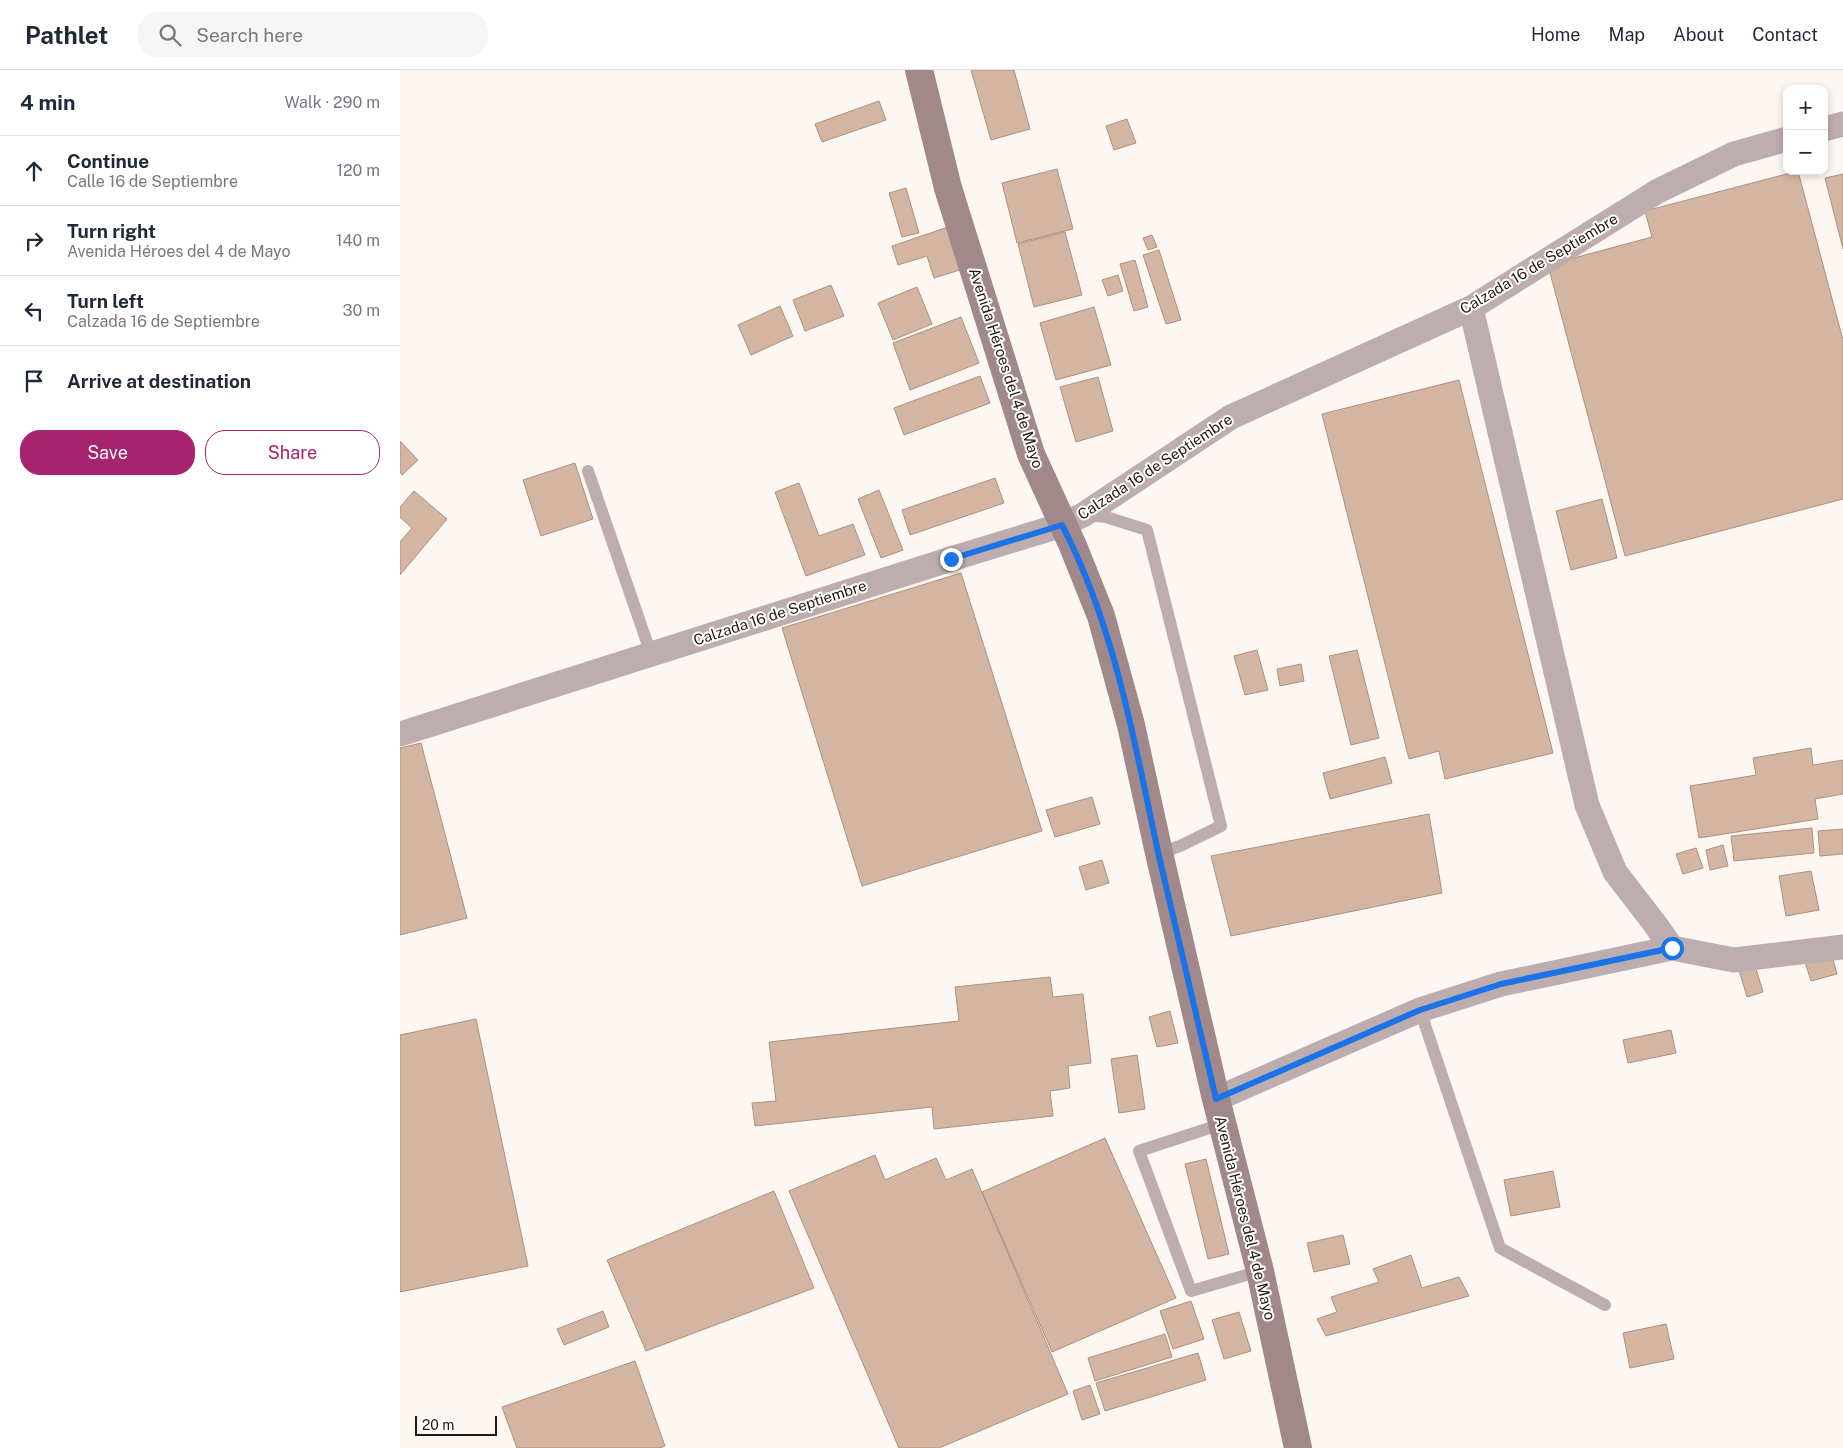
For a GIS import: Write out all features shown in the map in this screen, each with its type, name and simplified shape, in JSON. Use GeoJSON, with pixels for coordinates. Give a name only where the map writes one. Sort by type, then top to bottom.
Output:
{"type":"FeatureCollection","features":[{"type":"Feature","properties":{"kind":"main road","name":"Avenida Héroes del 4 de Mayo"},"geometry":{"type":"LineString","coordinates":[[920,70],[948,188],[1031,454],[1072,520],[1073,546],[1102,616],[1131,725],[1219,1111],[1260,1271],[1298,1448]]}},
{"type":"Feature","properties":{"kind":"street"},"geometry":{"type":"LineString","coordinates":[[1828,128],[1843,124]]}},
{"type":"Feature","properties":{"kind":"street","name":"Calzada 16 de Septiembre"},"geometry":{"type":"LineString","coordinates":[[400,734],[1072,520],[1231,417],[1471,308],[1658,191],[1734,154],[1783,140]]}},
{"type":"Feature","properties":{"kind":"street"},"geometry":{"type":"LineString","coordinates":[[1471,308],[1587,805],[1615,872],[1672,948]]}},
{"type":"Feature","properties":{"kind":"street"},"geometry":{"type":"LineString","coordinates":[[1219,1111],[1420,1010],[1501,984],[1672,948],[1734,960],[1843,948]]}},
{"type":"Feature","properties":{"kind":"lane"},"geometry":{"type":"LineString","coordinates":[[588,471],[651,654]]}},
{"type":"Feature","properties":{"kind":"lane"},"geometry":{"type":"LineString","coordinates":[[1072,520],[1106,517],[1147,530],[1221,826],[1180,846],[1159,853]]}},
{"type":"Feature","properties":{"kind":"lane"},"geometry":{"type":"LineString","coordinates":[[1420,1010],[1500,1248],[1605,1305]]}},
{"type":"Feature","properties":{"kind":"lane"},"geometry":{"type":"LineString","coordinates":[[1219,1111],[1140,1151],[1191,1291],[1260,1271]]}},
{"type":"Feature","properties":{"kind":"building"},"geometry":{"type":"Polygon","coordinates":[[[971,70],[1014,70],[1030,129],[991,140],[971,70]]]}},
{"type":"Feature","properties":{"kind":"building"},"geometry":{"type":"Polygon","coordinates":[[[879,101],[886,120],[822,142],[815,124],[879,101]]]}},
{"type":"Feature","properties":{"kind":"building"},"geometry":{"type":"Polygon","coordinates":[[[1127,119],[1136,143],[1114,150],[1106,126],[1127,119]]]}},
{"type":"Feature","properties":{"kind":"building"},"geometry":{"type":"Polygon","coordinates":[[[1057,169],[1073,229],[1017,243],[1002,183],[1057,169]]]}},
{"type":"Feature","properties":{"kind":"building"},"geometry":{"type":"Polygon","coordinates":[[[1843,174],[1843,249],[1825,178],[1843,174]]]}},
{"type":"Feature","properties":{"kind":"building"},"geometry":{"type":"Polygon","coordinates":[[[1783,175],[1799,175],[1843,340],[1843,499],[1625,556],[1548,265],[1652,237],[1645,211],[1783,175]]]}},
{"type":"Feature","properties":{"kind":"building"},"geometry":{"type":"Polygon","coordinates":[[[906,188],[919,233],[902,237],[889,193],[906,188]]]}},
{"type":"Feature","properties":{"kind":"building"},"geometry":{"type":"Polygon","coordinates":[[[948,227],[963,269],[934,278],[927,256],[898,265],[892,246],[948,227]]]}},
{"type":"Feature","properties":{"kind":"building"},"geometry":{"type":"Polygon","coordinates":[[[1065,232],[1082,295],[1034,307],[1018,244],[1065,232]]]}},
{"type":"Feature","properties":{"kind":"building"},"geometry":{"type":"Polygon","coordinates":[[[1152,235],[1157,247],[1148,250],[1143,238],[1152,235]]]}},
{"type":"Feature","properties":{"kind":"building"},"geometry":{"type":"Polygon","coordinates":[[[1159,250],[1181,320],[1166,324],[1143,255],[1159,250]]]}},
{"type":"Feature","properties":{"kind":"building"},"geometry":{"type":"Polygon","coordinates":[[[1135,260],[1148,307],[1134,311],[1120,264],[1135,260]]]}},
{"type":"Feature","properties":{"kind":"building"},"geometry":{"type":"Polygon","coordinates":[[[1118,275],[1123,291],[1108,296],[1102,280],[1118,275]]]}},
{"type":"Feature","properties":{"kind":"building"},"geometry":{"type":"Polygon","coordinates":[[[831,285],[844,316],[805,331],[793,300],[831,285]]]}},
{"type":"Feature","properties":{"kind":"building"},"geometry":{"type":"Polygon","coordinates":[[[917,287],[932,324],[893,340],[878,303],[917,287]]]}},
{"type":"Feature","properties":{"kind":"building"},"geometry":{"type":"Polygon","coordinates":[[[780,306],[793,336],[751,355],[738,325],[780,306]]]}},
{"type":"Feature","properties":{"kind":"building"},"geometry":{"type":"Polygon","coordinates":[[[1094,307],[1111,365],[1056,380],[1040,323],[1094,307]]]}},
{"type":"Feature","properties":{"kind":"building"},"geometry":{"type":"Polygon","coordinates":[[[961,317],[979,363],[910,390],[893,343],[961,317]]]}},
{"type":"Feature","properties":{"kind":"building"},"geometry":{"type":"Polygon","coordinates":[[[980,376],[990,403],[904,435],[894,408],[980,376]]]}},
{"type":"Feature","properties":{"kind":"building"},"geometry":{"type":"Polygon","coordinates":[[[1098,377],[1113,431],[1076,442],[1060,387],[1098,377]]]}},
{"type":"Feature","properties":{"kind":"building"},"geometry":{"type":"Polygon","coordinates":[[[1459,380],[1553,753],[1445,779],[1439,751],[1409,759],[1322,414],[1459,380]]]}},
{"type":"Feature","properties":{"kind":"building"},"geometry":{"type":"Polygon","coordinates":[[[400,441],[418,460],[402,475],[400,472],[400,441]]]}},
{"type":"Feature","properties":{"kind":"building"},"geometry":{"type":"Polygon","coordinates":[[[575,463],[593,519],[541,536],[523,480],[575,463]]]}},
{"type":"Feature","properties":{"kind":"building"},"geometry":{"type":"Polygon","coordinates":[[[995,478],[1004,503],[910,535],[902,510],[995,478]]]}},
{"type":"Feature","properties":{"kind":"building"},"geometry":{"type":"Polygon","coordinates":[[[799,483],[819,536],[853,524],[865,555],[806,576],[775,492],[799,483]]]}},
{"type":"Feature","properties":{"kind":"building"},"geometry":{"type":"Polygon","coordinates":[[[879,490],[903,550],[881,558],[858,499],[879,490]]]}},
{"type":"Feature","properties":{"kind":"building"},"geometry":{"type":"Polygon","coordinates":[[[414,491],[447,519],[400,575],[400,542],[412,528],[400,517],[400,507],[414,491]]]}},
{"type":"Feature","properties":{"kind":"building"},"geometry":{"type":"Polygon","coordinates":[[[1602,499],[1617,558],[1571,570],[1556,511],[1602,499]]]}},
{"type":"Feature","properties":{"kind":"building"},"geometry":{"type":"Polygon","coordinates":[[[961,573],[1042,831],[862,886],[782,628],[961,573]]]}},
{"type":"Feature","properties":{"kind":"building"},"geometry":{"type":"Polygon","coordinates":[[[1257,650],[1268,690],[1245,695],[1234,656],[1257,650]]]}},
{"type":"Feature","properties":{"kind":"building"},"geometry":{"type":"Polygon","coordinates":[[[1357,650],[1379,738],[1351,745],[1329,656],[1357,650]]]}},
{"type":"Feature","properties":{"kind":"building"},"geometry":{"type":"Polygon","coordinates":[[[1301,664],[1304,681],[1280,686],[1277,669],[1301,664]]]}},
{"type":"Feature","properties":{"kind":"building"},"geometry":{"type":"Polygon","coordinates":[[[421,743],[467,918],[400,935],[400,748],[421,743]]]}},
{"type":"Feature","properties":{"kind":"building"},"geometry":{"type":"Polygon","coordinates":[[[1811,748],[1813,765],[1843,760],[1843,794],[1815,799],[1818,819],[1699,838],[1690,786],[1756,775],[1753,758],[1811,748]]]}},
{"type":"Feature","properties":{"kind":"building"},"geometry":{"type":"Polygon","coordinates":[[[1385,757],[1392,783],[1330,799],[1323,773],[1385,757]]]}},
{"type":"Feature","properties":{"kind":"building"},"geometry":{"type":"Polygon","coordinates":[[[1092,797],[1100,824],[1055,837],[1046,810],[1092,797]]]}},
{"type":"Feature","properties":{"kind":"building"},"geometry":{"type":"Polygon","coordinates":[[[1429,814],[1442,893],[1231,936],[1211,856],[1429,814]]]}},
{"type":"Feature","properties":{"kind":"building"},"geometry":{"type":"Polygon","coordinates":[[[1812,828],[1814,853],[1734,861],[1731,836],[1812,828]]]}},
{"type":"Feature","properties":{"kind":"building"},"geometry":{"type":"Polygon","coordinates":[[[1843,829],[1843,854],[1820,856],[1818,831],[1843,829]]]}},
{"type":"Feature","properties":{"kind":"building"},"geometry":{"type":"Polygon","coordinates":[[[1723,845],[1728,866],[1710,870],[1706,850],[1723,845]]]}},
{"type":"Feature","properties":{"kind":"building"},"geometry":{"type":"Polygon","coordinates":[[[1696,848],[1703,868],[1683,874],[1676,854],[1696,848]]]}},
{"type":"Feature","properties":{"kind":"building"},"geometry":{"type":"Polygon","coordinates":[[[1102,860],[1109,883],[1086,890],[1079,867],[1102,860]]]}},
{"type":"Feature","properties":{"kind":"building"},"geometry":{"type":"Polygon","coordinates":[[[1811,871],[1819,910],[1786,916],[1779,876],[1811,871]]]}},
{"type":"Feature","properties":{"kind":"building"},"geometry":{"type":"Polygon","coordinates":[[[1831,952],[1837,974],[1811,981],[1804,959],[1831,952]]]}},
{"type":"Feature","properties":{"kind":"building"},"geometry":{"type":"Polygon","coordinates":[[[1755,965],[1763,992],[1747,997],[1739,970],[1755,965]]]}},
{"type":"Feature","properties":{"kind":"building"},"geometry":{"type":"Polygon","coordinates":[[[1050,977],[1053,997],[1083,994],[1091,1063],[1068,1066],[1070,1088],[1050,1091],[1053,1116],[934,1129],[932,1107],[755,1126],[752,1103],[776,1101],[769,1042],[959,1021],[955,987],[1050,977]]]}},
{"type":"Feature","properties":{"kind":"building"},"geometry":{"type":"Polygon","coordinates":[[[1170,1011],[1178,1043],[1157,1047],[1149,1017],[1170,1011]]]}},
{"type":"Feature","properties":{"kind":"building"},"geometry":{"type":"Polygon","coordinates":[[[476,1019],[528,1266],[400,1292],[400,1035],[476,1019]]]}},
{"type":"Feature","properties":{"kind":"building"},"geometry":{"type":"Polygon","coordinates":[[[1671,1030],[1676,1053],[1628,1063],[1623,1040],[1671,1030]]]}},
{"type":"Feature","properties":{"kind":"building"},"geometry":{"type":"Polygon","coordinates":[[[1137,1055],[1145,1109],[1119,1113],[1111,1059],[1137,1055]]]}},
{"type":"Feature","properties":{"kind":"building"},"geometry":{"type":"Polygon","coordinates":[[[1105,1138],[1176,1298],[1052,1352],[982,1192],[1105,1138]]]}},
{"type":"Feature","properties":{"kind":"building"},"geometry":{"type":"Polygon","coordinates":[[[875,1155],[885,1180],[936,1158],[946,1180],[972,1169],[1068,1394],[939,1448],[899,1448],[789,1191],[875,1155]]]}},
{"type":"Feature","properties":{"kind":"building"},"geometry":{"type":"Polygon","coordinates":[[[1206,1159],[1229,1254],[1208,1259],[1185,1164],[1206,1159]]]}},
{"type":"Feature","properties":{"kind":"building"},"geometry":{"type":"Polygon","coordinates":[[[1553,1171],[1560,1207],[1511,1216],[1504,1180],[1553,1171]]]}},
{"type":"Feature","properties":{"kind":"building"},"geometry":{"type":"Polygon","coordinates":[[[774,1191],[814,1288],[646,1351],[607,1260],[774,1191]]]}},
{"type":"Feature","properties":{"kind":"building"},"geometry":{"type":"Polygon","coordinates":[[[1343,1235],[1350,1264],[1314,1272],[1307,1243],[1343,1235]]]}},
{"type":"Feature","properties":{"kind":"building"},"geometry":{"type":"Polygon","coordinates":[[[1411,1255],[1422,1288],[1459,1277],[1469,1296],[1326,1336],[1317,1319],[1337,1312],[1331,1297],[1379,1282],[1373,1269],[1411,1255]]]}},
{"type":"Feature","properties":{"kind":"building"},"geometry":{"type":"Polygon","coordinates":[[[1191,1301],[1204,1339],[1173,1349],[1160,1311],[1191,1301]]]}},
{"type":"Feature","properties":{"kind":"building"},"geometry":{"type":"Polygon","coordinates":[[[603,1311],[609,1327],[564,1345],[557,1329],[603,1311]]]}},
{"type":"Feature","properties":{"kind":"building"},"geometry":{"type":"Polygon","coordinates":[[[1239,1312],[1251,1351],[1224,1359],[1212,1320],[1239,1312]]]}},
{"type":"Feature","properties":{"kind":"building"},"geometry":{"type":"Polygon","coordinates":[[[1666,1324],[1674,1359],[1630,1368],[1623,1333],[1666,1324]]]}},
{"type":"Feature","properties":{"kind":"building"},"geometry":{"type":"Polygon","coordinates":[[[1165,1334],[1172,1357],[1095,1381],[1088,1358],[1165,1334]]]}},
{"type":"Feature","properties":{"kind":"building"},"geometry":{"type":"Polygon","coordinates":[[[1198,1353],[1206,1380],[1105,1411],[1096,1383],[1198,1353]]]}},
{"type":"Feature","properties":{"kind":"building"},"geometry":{"type":"Polygon","coordinates":[[[635,1361],[665,1446],[660,1448],[517,1448],[502,1407],[635,1361]]]}},
{"type":"Feature","properties":{"kind":"building"},"geometry":{"type":"Polygon","coordinates":[[[1090,1385],[1100,1414],[1082,1420],[1073,1391],[1090,1385]]]}},
{"type":"Feature","properties":{"kind":"route"},"geometry":{"type":"LineString","coordinates":[[951,559],[1062,525],[1073,546],[1102,616],[1131,725],[1216,1099],[1241,1090],[1420,1010],[1501,984],[1672,948]]}}]}
